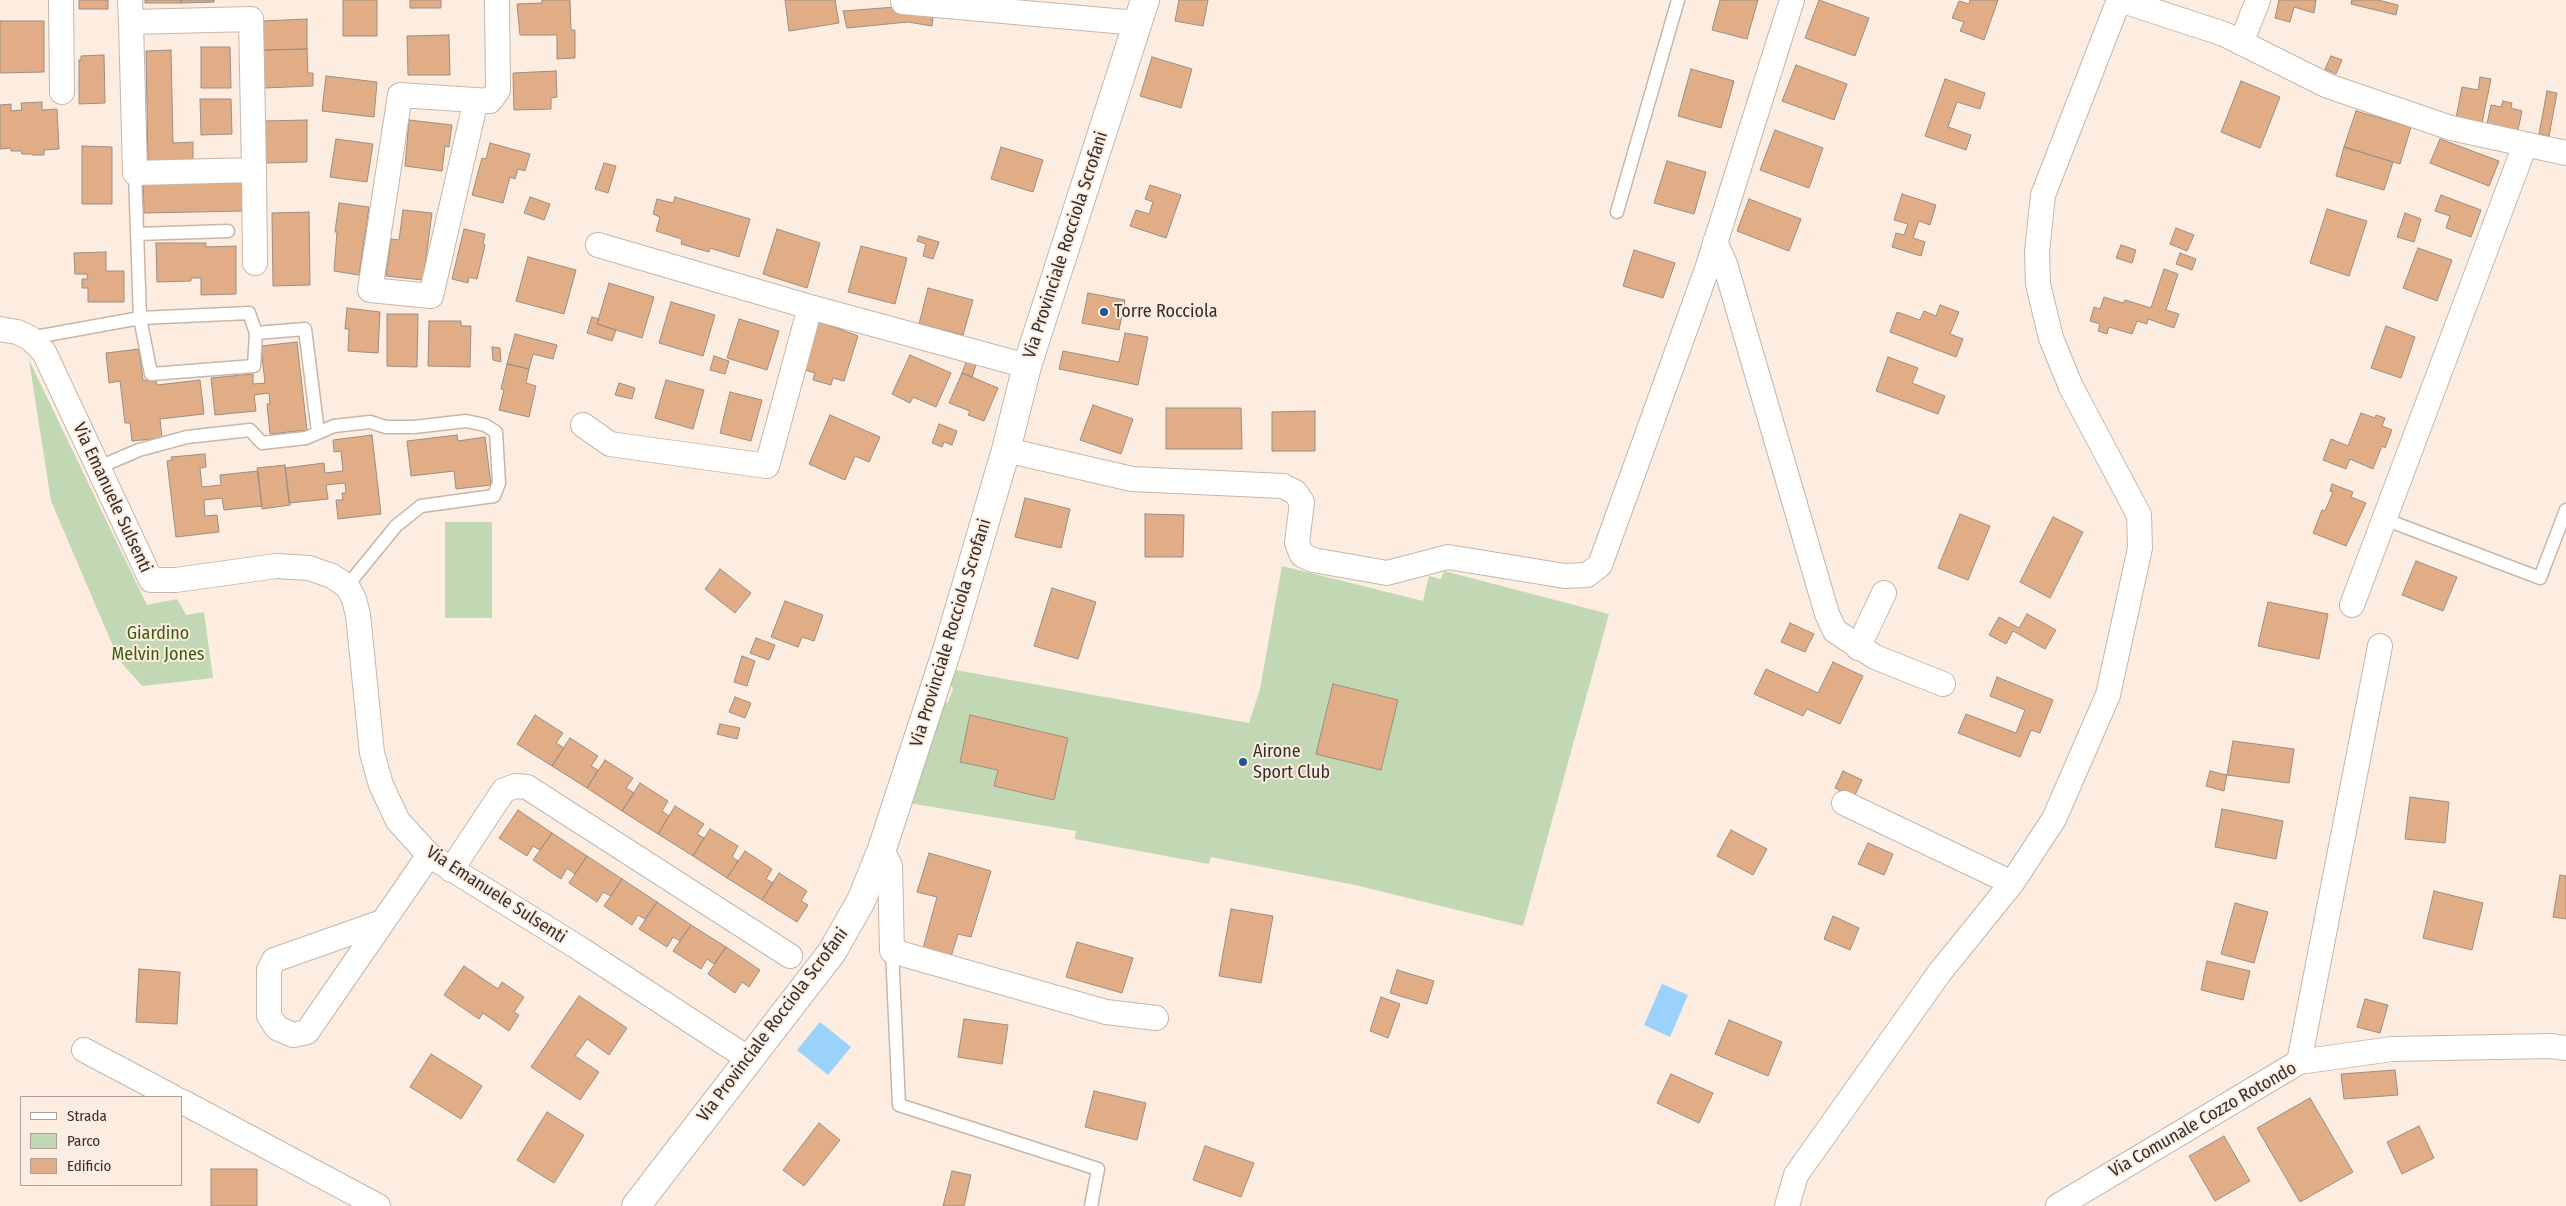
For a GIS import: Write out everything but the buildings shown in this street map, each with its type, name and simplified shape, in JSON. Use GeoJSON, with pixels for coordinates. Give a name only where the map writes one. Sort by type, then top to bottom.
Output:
{"type":"FeatureCollection","features":[{"type":"Feature","properties":{"kind":"street"},"geometry":{"type":"LineString","coordinates":[[61,0],[62,92]]}},
{"type":"Feature","properties":{"kind":"street"},"geometry":{"type":"LineString","coordinates":[[476,100],[431,296],[370,290],[400,95],[476,100],[490,101],[498,90],[497,0]]}},
{"type":"Feature","properties":{"kind":"street"},"geometry":{"type":"LineString","coordinates":[[1006,450],[1132,479],[1283,486],[1295,492],[1302,502],[1297,543],[1302,555],[1313,560],[1387,573],[1448,557],[1565,576],[1587,575],[1600,565],[1715,242],[1792,0]]}},
{"type":"Feature","properties":{"kind":"street"},"geometry":{"type":"LineString","coordinates":[[1787,1206],[1796,1175],[1940,972],[2012,883],[2054,818],[2108,696],[2140,548],[2139,515],[2071,386],[2051,338],[2038,284],[2037,252],[2043,195],[2119,0],[2224,34],[2328,86],[2451,128],[2525,145],[2566,152]]}},
{"type":"Feature","properties":{"kind":"street"},"geometry":{"type":"LineString","coordinates":[[2241,43],[2258,0]]}},
{"type":"Feature","properties":{"kind":"street"},"geometry":{"type":"LineString","coordinates":[[903,2],[1141,12]]}},
{"type":"Feature","properties":{"kind":"street"},"geometry":{"type":"LineString","coordinates":[[254,170],[135,173],[130,11],[251,19],[256,263]]}},
{"type":"Feature","properties":{"kind":"street","name":"Via Provinciale Rocciola Scrofani"},"geometry":{"type":"LineString","coordinates":[[636,1206],[832,952],[861,901],[882,849],[949,644],[1006,450],[1027,366],[1141,12]]}},
{"type":"Feature","properties":{"kind":"street"},"geometry":{"type":"LineString","coordinates":[[2352,605],[2525,145]]}},
{"type":"Feature","properties":{"kind":"street"},"geometry":{"type":"LineString","coordinates":[[1715,242],[1725,264],[1827,614],[1835,630],[1858,648],[1875,657],[1943,684]]}},
{"type":"Feature","properties":{"kind":"street"},"geometry":{"type":"LineString","coordinates":[[598,245],[810,307],[1027,366]]}},
{"type":"Feature","properties":{"kind":"street"},"geometry":{"type":"LineString","coordinates":[[583,425],[610,444],[767,466],[810,307]]}},
{"type":"Feature","properties":{"kind":"street"},"geometry":{"type":"LineString","coordinates":[[0,329],[17,332],[30,338]]}},
{"type":"Feature","properties":{"kind":"street","name":"Via Emanuele Sulsenti"},"geometry":{"type":"LineString","coordinates":[[30,338],[44,352],[151,580],[176,580],[276,566],[309,568],[332,576],[347,586],[354,599],[358,615],[372,753],[380,785],[398,821],[429,855],[582,950],[749,1059]]}},
{"type":"Feature","properties":{"kind":"street"},"geometry":{"type":"LineString","coordinates":[[1858,648],[1884,592]]}},
{"type":"Feature","properties":{"kind":"street"},"geometry":{"type":"LineString","coordinates":[[2299,1062],[2380,646]]}},
{"type":"Feature","properties":{"kind":"street"},"geometry":{"type":"LineString","coordinates":[[452,870],[504,790],[516,786],[527,787],[790,956]]}},
{"type":"Feature","properties":{"kind":"street"},"geometry":{"type":"LineString","coordinates":[[1844,803],[2012,883]]}},
{"type":"Feature","properties":{"kind":"street"},"geometry":{"type":"LineString","coordinates":[[882,849],[890,866],[892,951],[1106,1012],[1156,1018]]}},
{"type":"Feature","properties":{"kind":"street"},"geometry":{"type":"LineString","coordinates":[[382,922],[274,960],[269,970],[269,1016],[277,1028],[293,1035],[307,1032],[429,855]]}},
{"type":"Feature","properties":{"kind":"street","name":"Via Comunale Cozzo Rotondo"},"geometry":{"type":"LineString","coordinates":[[2058,1206],[2299,1062],[2392,1049],[2551,1046],[2566,1048]]}},
{"type":"Feature","properties":{"kind":"street"},"geometry":{"type":"LineString","coordinates":[[84,1050],[171,1096]]}},
{"type":"Feature","properties":{"kind":"street"},"geometry":{"type":"LineString","coordinates":[[182,1103],[378,1206]]}},
{"type":"Feature","properties":{"kind":"lane"},"geometry":{"type":"LineString","coordinates":[[1616,212],[1678,0]]}},
{"type":"Feature","properties":{"kind":"lane"},"geometry":{"type":"LineString","coordinates":[[30,338],[140,318],[249,313],[256,334],[254,366],[151,374],[140,318],[135,173]]}},
{"type":"Feature","properties":{"kind":"lane"},"geometry":{"type":"LineString","coordinates":[[137,234],[228,231]]}},
{"type":"Feature","properties":{"kind":"lane"},"geometry":{"type":"LineString","coordinates":[[256,334],[305,329],[318,432]]}},
{"type":"Feature","properties":{"kind":"lane"},"geometry":{"type":"LineString","coordinates":[[98,468],[140,450],[187,437],[250,430],[262,443],[306,438],[334,426],[370,422],[386,426],[414,427],[466,422],[485,424],[496,432],[499,483],[494,496],[421,506],[396,526],[347,586]]}},
{"type":"Feature","properties":{"kind":"lane"},"geometry":{"type":"LineString","coordinates":[[2384,519],[2540,578],[2566,510]]}},
{"type":"Feature","properties":{"kind":"lane"},"geometry":{"type":"LineString","coordinates":[[892,951],[899,1105],[1098,1169],[1091,1206]]}},
{"type":"Feature","properties":{"kind":"green space","name":"Giardino Melvin Jones"},"geometry":{"type":"Polygon","coordinates":[[[29,360],[147,605],[177,599],[186,615],[204,612],[213,678],[142,686],[119,660],[51,501],[29,360]]]}},
{"type":"Feature","properties":{"kind":"green space"},"geometry":{"type":"Polygon","coordinates":[[[445,522],[492,522],[492,618],[445,618],[445,522]]]}},
{"type":"Feature","properties":{"kind":"green space","name":"Airone Sport Club"},"geometry":{"type":"Polygon","coordinates":[[[1282,566],[1423,601],[1429,576],[1441,579],[1444,571],[1609,614],[1523,926],[1355,885],[1211,857],[1209,864],[1075,839],[1076,831],[903,802],[937,705],[948,702],[953,689],[947,678],[950,669],[1249,723],[1260,689],[1282,566]]]}},
{"type":"Feature","properties":{"kind":"water"},"geometry":{"type":"Polygon","coordinates":[[[1662,984],[1688,995],[1670,1037],[1644,1025],[1662,984]]]}},
{"type":"Feature","properties":{"kind":"water"},"geometry":{"type":"Polygon","coordinates":[[[820,1022],[851,1047],[828,1075],[797,1050],[820,1022]]]}},
{"type":"Feature","properties":{"kind":"place","name":"Torre Rocciola"},"geometry":{"type":"Point","coordinates":[1104,312]}},
{"type":"Feature","properties":{"kind":"place","name":"Airone Sport Club"},"geometry":{"type":"Point","coordinates":[1243,762]}}]}
